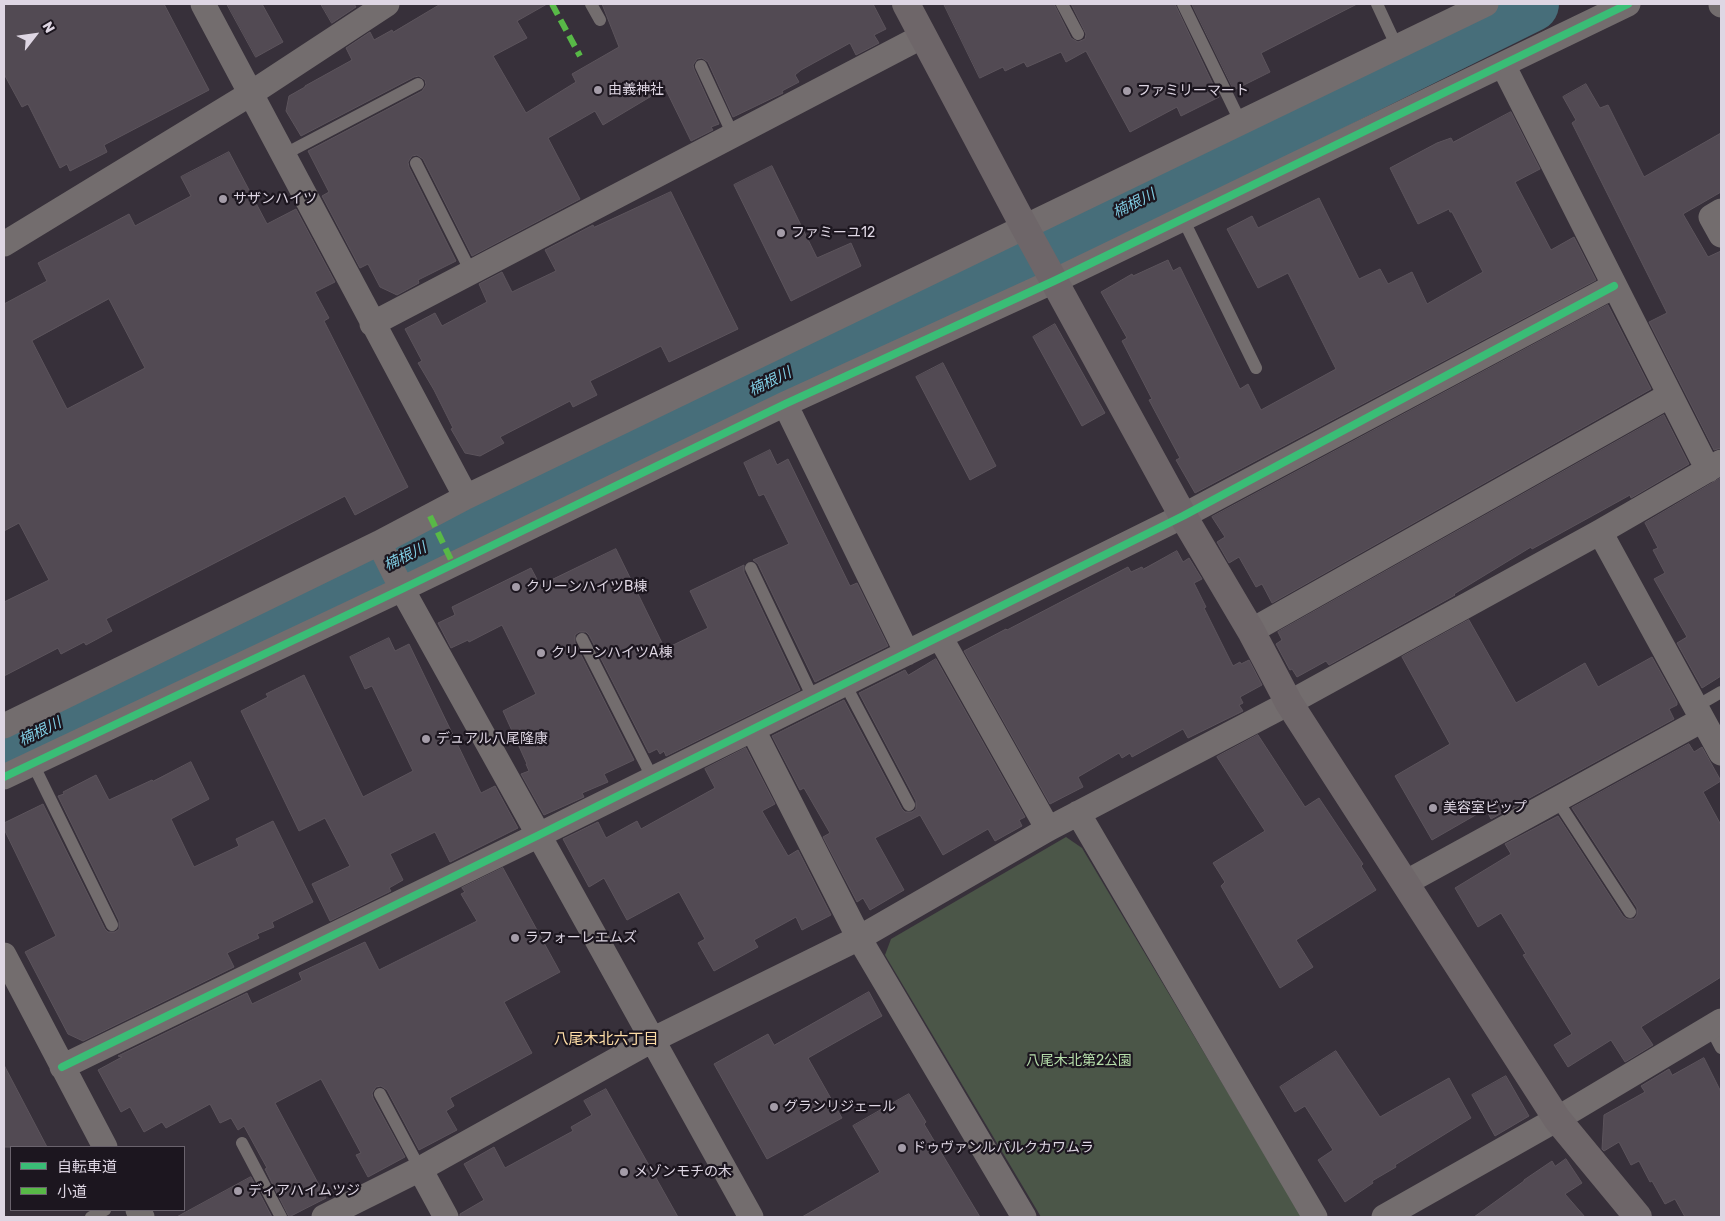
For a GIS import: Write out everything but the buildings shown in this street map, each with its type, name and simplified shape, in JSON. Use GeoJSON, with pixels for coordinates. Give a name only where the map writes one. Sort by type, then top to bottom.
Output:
{"type":"FeatureCollection","features":[{"type":"Feature","properties":{"kind":"street"},"geometry":{"type":"LineString","coordinates":[[203,4],[466,498]]}},
{"type":"Feature","properties":{"kind":"street"},"geometry":{"type":"LineString","coordinates":[[4,243],[250,94],[387,4]]}},
{"type":"Feature","properties":{"kind":"street"},"geometry":{"type":"LineString","coordinates":[[906,4],[1054,281],[1183,516],[1251,632],[1289,703],[1557,1119],[1637,1217]]}},
{"type":"Feature","properties":{"kind":"street"},"geometry":{"type":"LineString","coordinates":[[4,726],[382,549],[466,498],[1486,4]]}},
{"type":"Feature","properties":{"kind":"street"},"geometry":{"type":"LineString","coordinates":[[4,777],[399,585],[785,404],[1054,281],[1628,4]]}},
{"type":"Feature","properties":{"kind":"street"},"geometry":{"type":"LineString","coordinates":[[372,324],[923,36]]}},
{"type":"Feature","properties":{"kind":"street"},"geometry":{"type":"LineString","coordinates":[[324,1217],[420,1169],[652,1040],[859,938],[1048,829],[1289,703],[1600,532],[1715,466],[1670,395],[1503,65]]}},
{"type":"Feature","properties":{"kind":"street"},"geometry":{"type":"LineString","coordinates":[[1721,211],[1711,217],[1721,235]]}},
{"type":"Feature","properties":{"kind":"street"},"geometry":{"type":"LineString","coordinates":[[62,1067],[814,700],[1183,516],[1614,286]]}},
{"type":"Feature","properties":{"kind":"street"},"geometry":{"type":"LineString","coordinates":[[1251,632],[1670,395]]}},
{"type":"Feature","properties":{"kind":"street"},"geometry":{"type":"LineString","coordinates":[[785,404],[907,653]]}},
{"type":"Feature","properties":{"kind":"street"},"geometry":{"type":"LineString","coordinates":[[1600,532],[1721,753]]}},
{"type":"Feature","properties":{"kind":"street"},"geometry":{"type":"LineString","coordinates":[[382,549],[399,585],[751,1217]]}},
{"type":"Feature","properties":{"kind":"street"},"geometry":{"type":"LineString","coordinates":[[940,637],[1048,829]]}},
{"type":"Feature","properties":{"kind":"street"},"geometry":{"type":"LineString","coordinates":[[1405,883],[1557,800],[1699,714]]}},
{"type":"Feature","properties":{"kind":"street"},"geometry":{"type":"LineString","coordinates":[[752,730],[859,938],[1024,1217]]}},
{"type":"Feature","properties":{"kind":"street"},"geometry":{"type":"LineString","coordinates":[[1078,813],[1315,1217]]}},
{"type":"Feature","properties":{"kind":"street"},"geometry":{"type":"LineString","coordinates":[[4,955],[104,1146]]}},
{"type":"Feature","properties":{"kind":"street"},"geometry":{"type":"LineString","coordinates":[[1384,1217],[1557,1119],[1718,1032]]}},
{"type":"Feature","properties":{"kind":"street"},"geometry":{"type":"LineString","coordinates":[[420,1169],[446,1217]]}},
{"type":"Feature","properties":{"kind":"lane"},"geometry":{"type":"LineString","coordinates":[[591,4],[600,20]]}},
{"type":"Feature","properties":{"kind":"lane"},"geometry":{"type":"LineString","coordinates":[[1062,4],[1078,34]]}},
{"type":"Feature","properties":{"kind":"lane"},"geometry":{"type":"LineString","coordinates":[[1183,4],[1240,123]]}},
{"type":"Feature","properties":{"kind":"lane"},"geometry":{"type":"LineString","coordinates":[[1377,4],[1397,47]]}},
{"type":"Feature","properties":{"kind":"lane"},"geometry":{"type":"LineString","coordinates":[[701,66],[733,135]]}},
{"type":"Feature","properties":{"kind":"lane"},"geometry":{"type":"LineString","coordinates":[[282,155],[418,84]]}},
{"type":"Feature","properties":{"kind":"lane"},"geometry":{"type":"LineString","coordinates":[[416,162],[471,272]]}},
{"type":"Feature","properties":{"kind":"lane"},"geometry":{"type":"LineString","coordinates":[[1183,219],[1256,368]]}},
{"type":"Feature","properties":{"kind":"lane"},"geometry":{"type":"LineString","coordinates":[[751,568],[814,700]]}},
{"type":"Feature","properties":{"kind":"lane"},"geometry":{"type":"LineString","coordinates":[[582,639],[653,779]]}},
{"type":"Feature","properties":{"kind":"lane"},"geometry":{"type":"LineString","coordinates":[[845,684],[909,805]]}},
{"type":"Feature","properties":{"kind":"lane"},"geometry":{"type":"LineString","coordinates":[[1699,714],[1721,692]]}},
{"type":"Feature","properties":{"kind":"lane"},"geometry":{"type":"LineString","coordinates":[[33,764],[112,925]]}},
{"type":"Feature","properties":{"kind":"lane"},"geometry":{"type":"LineString","coordinates":[[1557,800],[1630,912]]}},
{"type":"Feature","properties":{"kind":"lane"},"geometry":{"type":"LineString","coordinates":[[380,1094],[420,1169]]}},
{"type":"Feature","properties":{"kind":"lane"},"geometry":{"type":"LineString","coordinates":[[242,1142],[281,1217]]}},
{"type":"Feature","properties":{"kind":"lane"},"geometry":{"type":"LineString","coordinates":[[91,1217],[103,1211]]}},
{"type":"Feature","properties":{"kind":"green space","name":"八尾木北第2公園"},"geometry":{"type":"Polygon","coordinates":[[[1066,837],[1082,848],[1302,1217],[1041,1217],[885,955],[891,939],[1066,837]]]}},
{"type":"Feature","properties":{"kind":"waterway","name":"楠根川"},"geometry":{"type":"LineString","coordinates":[[4,749],[969,287],[1178,179],[1531,4]]}},
{"type":"Feature","properties":{"kind":"marked path"},"geometry":{"type":"LineString","coordinates":[[552,4],[580,56]]}},
{"type":"Feature","properties":{"kind":"marked path"},"geometry":{"type":"LineString","coordinates":[[430,516],[453,564]]}},
{"type":"Feature","properties":{"kind":"cycle path"},"geometry":{"type":"LineString","coordinates":[[4,777],[402,589],[785,404],[1054,281],[1628,4]]}},
{"type":"Feature","properties":{"kind":"cycle path"},"geometry":{"type":"LineString","coordinates":[[62,1067],[539,835],[1183,516],[1614,286]]}},
{"type":"Feature","properties":{"kind":"place","name":"由義神社"},"geometry":{"type":"Point","coordinates":[598,90]}},
{"type":"Feature","properties":{"kind":"place","name":"ファミリーマート"},"geometry":{"type":"Point","coordinates":[1127,91]}},
{"type":"Feature","properties":{"kind":"place","name":"サザンハイツ"},"geometry":{"type":"Point","coordinates":[223,199]}},
{"type":"Feature","properties":{"kind":"place","name":"ファミーユ12"},"geometry":{"type":"Point","coordinates":[781,233]}},
{"type":"Feature","properties":{"kind":"place","name":"クリーンハイツB棟"},"geometry":{"type":"Point","coordinates":[516,587]}},
{"type":"Feature","properties":{"kind":"place","name":"クリーンハイツA棟"},"geometry":{"type":"Point","coordinates":[541,653]}},
{"type":"Feature","properties":{"kind":"place","name":"デュアル八尾隆康"},"geometry":{"type":"Point","coordinates":[426,739]}},
{"type":"Feature","properties":{"kind":"place","name":"美容室ビップ"},"geometry":{"type":"Point","coordinates":[1433,808]}},
{"type":"Feature","properties":{"kind":"place","name":"ラフォーレエムズ"},"geometry":{"type":"Point","coordinates":[515,938]}},
{"type":"Feature","properties":{"kind":"place","name":"グランリジェール"},"geometry":{"type":"Point","coordinates":[774,1107]}},
{"type":"Feature","properties":{"kind":"place","name":"ドゥヴァンルパルクカワムラ"},"geometry":{"type":"Point","coordinates":[902,1148]}},
{"type":"Feature","properties":{"kind":"place","name":"メゾンモチの木"},"geometry":{"type":"Point","coordinates":[624,1172]}},
{"type":"Feature","properties":{"kind":"place","name":"ディアハイムツジ"},"geometry":{"type":"Point","coordinates":[238,1191]}},
{"type":"Feature","properties":{"kind":"district","name":"八尾木北六丁目"},"geometry":{"type":"Point","coordinates":[606,1040]}}]}
